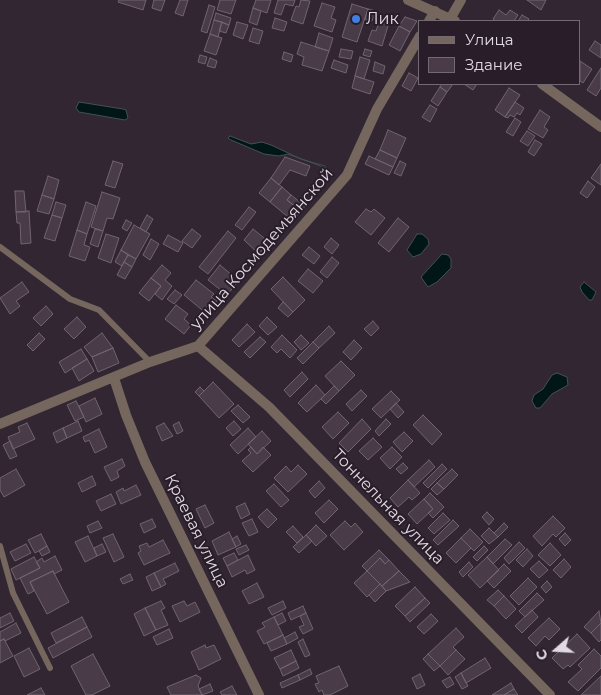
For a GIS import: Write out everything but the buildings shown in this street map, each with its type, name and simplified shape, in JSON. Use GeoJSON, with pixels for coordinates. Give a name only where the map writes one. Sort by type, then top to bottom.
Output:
{"type":"FeatureCollection","features":[{"type":"Feature","properties":{"kind":"street"},"geometry":{"type":"LineString","coordinates":[[408,0],[452,20],[461,0]]}},
{"type":"Feature","properties":{"kind":"street"},"geometry":{"type":"LineString","coordinates":[[429,20],[434,11]]}},
{"type":"Feature","properties":{"kind":"street","name":"улица Космодемьянской"},"geometry":{"type":"LineString","coordinates":[[0,424],[150,362],[198,346],[347,175],[377,109],[418,39]]}},
{"type":"Feature","properties":{"kind":"street"},"geometry":{"type":"LineString","coordinates":[[543,85],[601,127]]}},
{"type":"Feature","properties":{"kind":"street","name":"Тоннельная улица"},"geometry":{"type":"LineString","coordinates":[[198,346],[269,406],[550,695]]}},
{"type":"Feature","properties":{"kind":"street","name":"Краевая улица"},"geometry":{"type":"LineString","coordinates":[[114,378],[126,415],[145,462],[259,695]]}},
{"type":"Feature","properties":{"kind":"lane"},"geometry":{"type":"LineString","coordinates":[[0,247],[70,300],[99,310],[150,362]]}},
{"type":"Feature","properties":{"kind":"lane"},"geometry":{"type":"LineString","coordinates":[[0,546],[13,594],[50,668]]}},
{"type":"Feature","properties":{"kind":"shaded area"},"geometry":{"type":"Polygon","coordinates":[[[79,102],[123,109],[126,110],[128,118],[125,120],[79,112],[76,108],[79,102]]]}},
{"type":"Feature","properties":{"kind":"shaded area"},"geometry":{"type":"Polygon","coordinates":[[[230,136],[251,144],[262,142],[299,158],[288,154],[279,156],[264,154],[231,140],[228,138],[230,136]]]}},
{"type":"Feature","properties":{"kind":"shaded area"},"geometry":{"type":"Polygon","coordinates":[[[304,160],[325,166],[326,168],[304,160]]]}},
{"type":"Feature","properties":{"kind":"shaded area"},"geometry":{"type":"Polygon","coordinates":[[[417,234],[422,234],[428,239],[429,244],[421,254],[413,257],[407,250],[417,234]]]}},
{"type":"Feature","properties":{"kind":"shaded area"},"geometry":{"type":"Polygon","coordinates":[[[442,254],[448,255],[451,259],[451,268],[437,282],[428,287],[421,277],[442,254]]]}},
{"type":"Feature","properties":{"kind":"shaded area"},"geometry":{"type":"Polygon","coordinates":[[[584,282],[596,292],[592,300],[589,300],[582,292],[580,287],[584,282]]]}},
{"type":"Feature","properties":{"kind":"shaded area"},"geometry":{"type":"Polygon","coordinates":[[[557,373],[567,377],[568,385],[552,394],[540,408],[536,408],[532,401],[534,395],[543,389],[552,375],[557,373]]]}},
{"type":"Feature","properties":{"kind":"place","name":"Лик"},"geometry":{"type":"Point","coordinates":[356,19]}}]}
